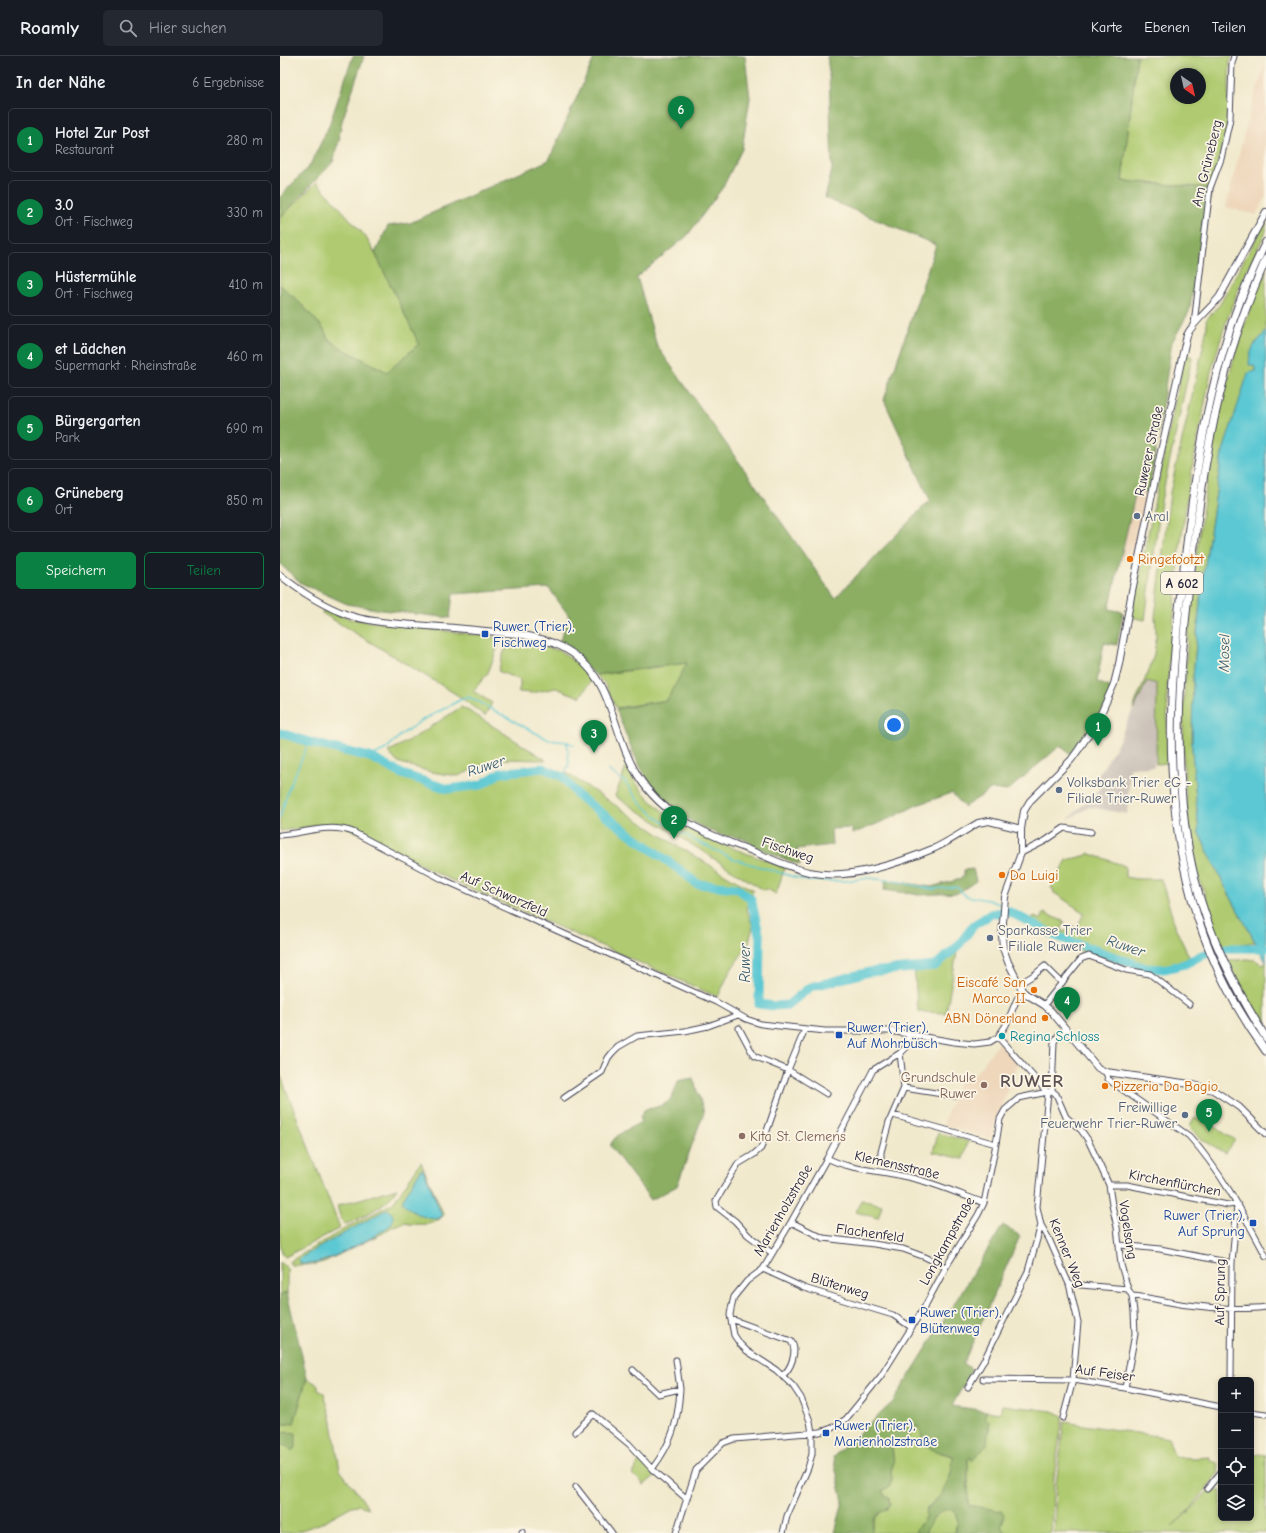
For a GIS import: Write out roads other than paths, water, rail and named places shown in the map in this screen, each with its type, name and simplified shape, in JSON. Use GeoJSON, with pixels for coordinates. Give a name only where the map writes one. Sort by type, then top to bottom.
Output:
{"type":"FeatureCollection","features":[{"type":"Feature","properties":{"kind":"highway","name":"A 602"},"geometry":{"type":"LineString","coordinates":[[1266,242],[1244,290],[1226,338],[1210,398],[1193,495],[1177,629],[1172,689],[1172,759],[1174,792],[1187,879],[1203,932],[1218,969],[1244,1017],[1266,1051]]}},
{"type":"Feature","properties":{"kind":"highway","name":"A 602"},"geometry":{"type":"LineString","coordinates":[[1266,259],[1251,294],[1233,346],[1218,400],[1209,442],[1200,498],[1187,601],[1180,695],[1180,760],[1182,796],[1194,879],[1211,932],[1226,968],[1241,997],[1266,1038]]}},
{"type":"Feature","properties":{"kind":"main road","name":"Ruwerer Straße"},"geometry":{"type":"LineString","coordinates":[[1023,992],[1008,962],[1003,948],[1002,935],[1005,896],[1021,854],[1022,815],[1030,801],[1071,760],[1079,749],[1099,718],[1114,684],[1160,456],[1185,342],[1190,329],[1211,308],[1220,296],[1266,212]]}},
{"type":"Feature","properties":{"kind":"main road","name":"Fischweg"},"geometry":{"type":"LineString","coordinates":[[280,576],[327,606],[350,615],[385,623],[519,634],[563,647],[575,655],[596,675],[610,704],[623,742],[637,775],[647,790],[668,810],[686,823],[724,841],[810,872],[839,874],[887,866],[936,847],[978,823],[989,821],[1021,829]]}},
{"type":"Feature","properties":{"kind":"main road"},"geometry":{"type":"LineString","coordinates":[[1023,992],[1044,1005],[1066,1029],[1094,1066],[1106,1072],[1190,1084],[1213,1090],[1239,1107],[1266,1134]]}},
{"type":"Feature","properties":{"kind":"street","name":"Am Grüneberg"},"geometry":{"type":"LineString","coordinates":[[1194,324],[1210,188],[1221,159],[1230,119],[1232,63],[1234,56]]}},
{"type":"Feature","properties":{"kind":"street","name":"Auf Schwarzfeld"},"geometry":{"type":"LineString","coordinates":[[280,835],[330,828],[348,830],[442,879],[716,1002],[738,1015],[761,1024],[834,1032],[871,1030],[890,1031],[974,1044],[990,1042],[998,1037]]}},
{"type":"Feature","properties":{"kind":"street"},"geometry":{"type":"LineString","coordinates":[[1021,854],[1045,841],[1064,828],[1091,832]]}},
{"type":"Feature","properties":{"kind":"street"},"geometry":{"type":"LineString","coordinates":[[1044,1005],[1082,959],[1089,956],[1126,970],[1150,974],[1189,1004]]}},
{"type":"Feature","properties":{"kind":"street"},"geometry":{"type":"LineString","coordinates":[[1019,984],[1045,966],[1062,983]]}},
{"type":"Feature","properties":{"kind":"street"},"geometry":{"type":"LineString","coordinates":[[998,1037],[1006,1025],[1017,999],[1023,992]]}},
{"type":"Feature","properties":{"kind":"street"},"geometry":{"type":"LineString","coordinates":[[564,1098],[602,1072],[608,1058],[612,1053],[618,1047],[637,1036],[685,1031],[708,1026],[738,1015]]}},
{"type":"Feature","properties":{"kind":"street"},"geometry":{"type":"LineString","coordinates":[[739,1028],[754,1056],[788,1070],[827,1094]]}},
{"type":"Feature","properties":{"kind":"street"},"geometry":{"type":"LineString","coordinates":[[772,1253],[748,1235],[735,1221],[717,1207],[716,1201],[738,1164],[761,1148],[788,1070],[805,1029]]}},
{"type":"Feature","properties":{"kind":"street","name":"Kenner Weg"},"geometry":{"type":"LineString","coordinates":[[1063,1418],[1072,1380],[1078,1322],[1069,1284],[1050,1238],[1041,1225],[1037,1207],[1054,1042],[1059,1034],[1066,1029]]}},
{"type":"Feature","properties":{"kind":"street"},"geometry":{"type":"LineString","coordinates":[[881,1159],[881,1152],[889,1122],[904,1088],[900,1053],[906,1047],[909,1033]]}},
{"type":"Feature","properties":{"kind":"street","name":"Vogelsang"},"geometry":{"type":"LineString","coordinates":[[998,1037],[1050,1092],[1056,1094],[1066,1117],[1081,1130],[1088,1140],[1109,1185],[1120,1245],[1121,1265],[1128,1289],[1132,1296],[1135,1334],[1126,1388]]}},
{"type":"Feature","properties":{"kind":"street","name":"Marienholzstraße"},"geometry":{"type":"LineString","coordinates":[[783,1533],[787,1516],[808,1468],[812,1454],[812,1433],[810,1421],[801,1398],[793,1386],[776,1370],[747,1351],[740,1344],[734,1335],[731,1309],[734,1297],[747,1281],[763,1269],[791,1222],[827,1158],[873,1070],[900,1053]]}},
{"type":"Feature","properties":{"kind":"street"},"geometry":{"type":"LineString","coordinates":[[1106,1072],[1108,1079],[1113,1083],[1189,1136],[1209,1159],[1237,1204],[1266,1256]]}},
{"type":"Feature","properties":{"kind":"street"},"geometry":{"type":"LineString","coordinates":[[904,1088],[955,1096]]}},
{"type":"Feature","properties":{"kind":"street","name":"Longkampstraße"},"geometry":{"type":"LineString","coordinates":[[676,1533],[696,1470],[723,1443],[734,1439],[826,1431],[846,1419],[881,1376],[925,1306],[984,1203],[1000,1119],[1009,1105],[1019,1098],[1050,1092]]}},
{"type":"Feature","properties":{"kind":"street"},"geometry":{"type":"LineString","coordinates":[[893,1115],[996,1144]]}},
{"type":"Feature","properties":{"kind":"street","name":"Klemensstraße"},"geometry":{"type":"LineString","coordinates":[[827,1158],[840,1165],[879,1171],[929,1182],[984,1203]]}},
{"type":"Feature","properties":{"kind":"street","name":"Kirchenflürchen"},"geometry":{"type":"LineString","coordinates":[[1109,1185],[1128,1184],[1228,1205],[1237,1204]]}},
{"type":"Feature","properties":{"kind":"street","name":"Auf Sprung"},"geometry":{"type":"LineString","coordinates":[[1231,1377],[1232,1263],[1237,1204]]}},
{"type":"Feature","properties":{"kind":"street","name":"Flachenfeld"},"geometry":{"type":"LineString","coordinates":[[791,1222],[823,1238],[903,1249],[946,1267]]}},
{"type":"Feature","properties":{"kind":"street"},"geometry":{"type":"LineString","coordinates":[[968,1387],[983,1362],[1028,1271],[1041,1225]]}},
{"type":"Feature","properties":{"kind":"street"},"geometry":{"type":"LineString","coordinates":[[1120,1245],[1160,1249],[1232,1263]]}},
{"type":"Feature","properties":{"kind":"street","name":"Blütenweg"},"geometry":{"type":"LineString","coordinates":[[763,1269],[804,1288],[893,1316],[912,1327]]}},
{"type":"Feature","properties":{"kind":"street"},"geometry":{"type":"LineString","coordinates":[[1069,1284],[1128,1289]]}},
{"type":"Feature","properties":{"kind":"street"},"geometry":{"type":"LineString","coordinates":[[1132,1296],[1144,1296],[1188,1305],[1232,1308],[1266,1307]]}},
{"type":"Feature","properties":{"kind":"street"},"geometry":{"type":"LineString","coordinates":[[731,1319],[791,1341],[794,1345],[795,1351],[786,1372],[782,1376]]}},
{"type":"Feature","properties":{"kind":"street"},"geometry":{"type":"LineString","coordinates":[[652,1468],[663,1455],[675,1429],[679,1411],[680,1389],[676,1360]]}},
{"type":"Feature","properties":{"kind":"street"},"geometry":{"type":"LineString","coordinates":[[633,1370],[658,1394],[680,1389]]}},
{"type":"Feature","properties":{"kind":"street","name":"Auf Feiser"},"geometry":{"type":"LineString","coordinates":[[984,1379],[1072,1380],[1126,1388],[1218,1406]]}},
{"type":"Feature","properties":{"kind":"street"},"geometry":{"type":"LineString","coordinates":[[1254,1412],[1266,1414]]}},
{"type":"Feature","properties":{"kind":"street"},"geometry":{"type":"LineString","coordinates":[[575,1432],[593,1414],[629,1444],[652,1468],[687,1499]]}},
{"type":"Feature","properties":{"kind":"street"},"geometry":{"type":"LineString","coordinates":[[1207,1489],[1218,1476]]}},
{"type":"Feature","properties":{"kind":"street"},"geometry":{"type":"LineString","coordinates":[[576,1487],[612,1533]]}},
{"type":"Feature","properties":{"kind":"water","name":"Mosel"},"geometry":{"type":"Polygon","coordinates":[[[1266,330],[1266,962],[1222,881],[1199,833],[1192,751],[1193,677],[1201,591],[1222,454],[1248,373],[1255,371],[1253,365],[1249,365],[1252,350],[1254,345],[1266,330]]]}},
{"type":"Feature","properties":{"kind":"water"},"geometry":{"type":"Polygon","coordinates":[[[422,1168],[442,1216],[438,1218],[433,1219],[422,1216],[410,1210],[403,1203],[403,1199],[422,1168]]]}},
{"type":"Feature","properties":{"kind":"water"},"geometry":{"type":"Polygon","coordinates":[[[387,1209],[392,1214],[392,1222],[378,1233],[325,1260],[312,1264],[300,1263],[299,1260],[302,1257],[387,1209]]]}},
{"type":"Feature","properties":{"kind":"waterway"},"geometry":{"type":"LineString","coordinates":[[370,757],[386,749],[402,734],[421,721],[460,700],[469,697],[549,740],[567,742],[574,745]]}},
{"type":"Feature","properties":{"kind":"waterway","name":"Ruwer"},"geometry":{"type":"LineString","coordinates":[[280,733],[316,744],[370,757],[402,774],[448,789],[481,785],[500,773],[543,768],[563,777],[578,796],[697,884],[737,888],[751,899],[760,938],[759,1004],[774,1006],[788,1005],[810,987],[869,972],[935,966],[958,946],[974,925],[991,914],[1008,911],[1056,936],[1146,968],[1164,969],[1185,964],[1202,955],[1227,948],[1266,948]]}},
{"type":"Feature","properties":{"kind":"waterway"},"geometry":{"type":"LineString","coordinates":[[280,818],[288,790],[309,742]]}},
{"type":"Feature","properties":{"kind":"waterway"},"geometry":{"type":"LineString","coordinates":[[563,777],[569,764],[567,742]]}},
{"type":"Feature","properties":{"kind":"waterway"},"geometry":{"type":"LineString","coordinates":[[608,770],[625,782],[641,804],[663,822],[696,841],[734,859],[808,881],[844,881],[869,878],[900,882],[931,889],[957,887],[966,896],[988,900],[1002,905]]}},
{"type":"Feature","properties":{"kind":"place","name":"Grüneberg"},"geometry":{"type":"Point","coordinates":[681,129]}},
{"type":"Feature","properties":{"kind":"place","name":"Aral"},"geometry":{"type":"Point","coordinates":[1137,516]}},
{"type":"Feature","properties":{"kind":"place","name":"Ringefootzt"},"geometry":{"type":"Point","coordinates":[1130,559]}},
{"type":"Feature","properties":{"kind":"place","name":"Ruwer (Trier), Fischweg"},"geometry":{"type":"Point","coordinates":[485,634]}},
{"type":"Feature","properties":{"kind":"place","name":"Hotel Zur Post"},"geometry":{"type":"Point","coordinates":[1098,746]}},
{"type":"Feature","properties":{"kind":"place","name":"Hüstermühle"},"geometry":{"type":"Point","coordinates":[594,753]}},
{"type":"Feature","properties":{"kind":"place","name":"Volksbank Trier eG - Filiale Trier-Ruwer"},"geometry":{"type":"Point","coordinates":[1059,790]}},
{"type":"Feature","properties":{"kind":"place","name":"3.0"},"geometry":{"type":"Point","coordinates":[674,839]}},
{"type":"Feature","properties":{"kind":"place","name":"Da Luigi"},"geometry":{"type":"Point","coordinates":[1002,875]}},
{"type":"Feature","properties":{"kind":"place","name":"Sparkasse Trier - Filiale Ruwer"},"geometry":{"type":"Point","coordinates":[990,938]}},
{"type":"Feature","properties":{"kind":"place","name":"Eiscafé San Marco II"},"geometry":{"type":"Point","coordinates":[1034,990]}},
{"type":"Feature","properties":{"kind":"place","name":"ABN Dönerland"},"geometry":{"type":"Point","coordinates":[1045,1018]}},
{"type":"Feature","properties":{"kind":"place","name":"et Lädchen"},"geometry":{"type":"Point","coordinates":[1067,1020]}},
{"type":"Feature","properties":{"kind":"place","name":"Ruwer (Trier), Auf Mohrbüsch"},"geometry":{"type":"Point","coordinates":[839,1035]}},
{"type":"Feature","properties":{"kind":"place","name":"Regina Schloss"},"geometry":{"type":"Point","coordinates":[1002,1036]}},
{"type":"Feature","properties":{"kind":"place","name":"Grundschule Ruwer"},"geometry":{"type":"Point","coordinates":[984,1085]}},
{"type":"Feature","properties":{"kind":"place","name":"Pizzeria Da Bagio"},"geometry":{"type":"Point","coordinates":[1105,1086]}},
{"type":"Feature","properties":{"kind":"place","name":"Freiwillige Feuerwehr Trier-Ruwer"},"geometry":{"type":"Point","coordinates":[1185,1115]}},
{"type":"Feature","properties":{"kind":"place","name":"Bürgergarten"},"geometry":{"type":"Point","coordinates":[1209,1132]}},
{"type":"Feature","properties":{"kind":"place","name":"Kita St. Clemens"},"geometry":{"type":"Point","coordinates":[742,1136]}},
{"type":"Feature","properties":{"kind":"place","name":"Ruwer (Trier), Auf Sprung"},"geometry":{"type":"Point","coordinates":[1253,1223]}},
{"type":"Feature","properties":{"kind":"place","name":"Ruwer (Trier), Blütenweg"},"geometry":{"type":"Point","coordinates":[912,1320]}},
{"type":"Feature","properties":{"kind":"place","name":"Ruwer (Trier), Marienholzstraße"},"geometry":{"type":"Point","coordinates":[826,1433]}},
{"type":"Feature","properties":{"kind":"district","name":"RUWER"},"geometry":{"type":"Point","coordinates":[1032,1081]}}]}
